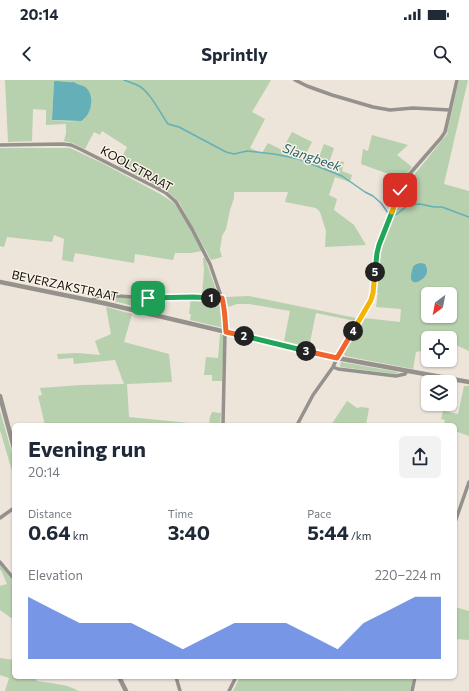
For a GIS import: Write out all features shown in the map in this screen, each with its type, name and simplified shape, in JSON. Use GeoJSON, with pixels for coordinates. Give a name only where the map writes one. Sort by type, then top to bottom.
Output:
{"type":"FeatureCollection","features":[{"type":"Feature","properties":{"kind":"street"},"geometry":{"type":"LineString","coordinates":[[295,80],[332,95],[373,107],[390,110],[413,108],[450,110]]}},
{"type":"Feature","properties":{"kind":"street"},"geometry":{"type":"LineString","coordinates":[[298,423],[313,395],[333,367],[369,306],[373,293],[379,245],[400,190],[408,177],[442,138],[445,132],[457,80]]}},
{"type":"Feature","properties":{"kind":"street","name":"KOOLSTRAAT"},"geometry":{"type":"LineString","coordinates":[[0,145],[71,145],[166,193],[176,202],[210,264],[222,298],[226,332],[223,423]]}},
{"type":"Feature","properties":{"kind":"street","name":"BEVERZAKSTRAAT"},"geometry":{"type":"LineString","coordinates":[[0,282],[93,300],[337,358],[469,382]]}},
{"type":"Feature","properties":{"kind":"street"},"geometry":{"type":"LineString","coordinates":[[93,300],[95,296],[104,295],[148,298],[222,298]]}},
{"type":"Feature","properties":{"kind":"street","name":"BEVERZAKSTRAAT"},"geometry":{"type":"LineString","coordinates":[[333,367],[338,369],[396,376],[405,374],[407,371]]}},
{"type":"Feature","properties":{"kind":"street"},"geometry":{"type":"LineString","coordinates":[[0,396],[12,441]]}},
{"type":"Feature","properties":{"kind":"street"},"geometry":{"type":"LineString","coordinates":[[457,516],[469,482]]}},
{"type":"Feature","properties":{"kind":"street"},"geometry":{"type":"LineString","coordinates":[[0,518],[12,509]]}},
{"type":"Feature","properties":{"kind":"street"},"geometry":{"type":"LineString","coordinates":[[0,562],[12,577]]}},
{"type":"Feature","properties":{"kind":"street"},"geometry":{"type":"LineString","coordinates":[[120,679],[126,691]]}},
{"type":"Feature","properties":{"kind":"street"},"geometry":{"type":"LineString","coordinates":[[177,679],[180,691]]}},
{"type":"Feature","properties":{"kind":"street"},"geometry":{"type":"LineString","coordinates":[[229,691],[235,679]]}},
{"type":"Feature","properties":{"kind":"street"},"geometry":{"type":"LineString","coordinates":[[412,691],[415,679]]}},
{"type":"Feature","properties":{"kind":"green space"},"geometry":{"type":"Polygon","coordinates":[[[5,80],[271,80],[252,112],[265,119],[250,148],[262,153],[268,143],[282,150],[292,132],[312,142],[304,158],[310,161],[317,162],[324,144],[334,148],[328,166],[336,169],[339,161],[344,162],[342,171],[352,175],[350,182],[335,177],[329,195],[337,199],[334,210],[354,225],[366,245],[325,247],[326,231],[320,212],[316,208],[285,202],[288,192],[234,192],[234,198],[226,229],[222,236],[220,250],[222,257],[211,260],[179,202],[166,190],[118,165],[127,147],[102,131],[100,135],[94,132],[85,149],[64,141],[66,124],[46,125],[46,110],[33,109],[32,141],[8,142],[5,80]],[[54,82],[52,120],[73,121],[85,119],[54,82]]]}},
{"type":"Feature","properties":{"kind":"green space"},"geometry":{"type":"Polygon","coordinates":[[[459,80],[468,80],[444,184],[469,191],[469,351],[457,345],[457,331],[421,331],[421,351],[416,352],[413,369],[345,356],[343,351],[364,318],[400,322],[401,309],[376,307],[381,247],[406,185],[448,133],[459,80]]]}},
{"type":"Feature","properties":{"kind":"green space"},"geometry":{"type":"Polygon","coordinates":[[[372,135],[408,145],[397,155],[412,167],[402,179],[361,164],[363,149],[368,151],[372,135]]]}},
{"type":"Feature","properties":{"kind":"green space"},"geometry":{"type":"Polygon","coordinates":[[[0,148],[70,148],[104,164],[174,203],[202,251],[175,253],[173,260],[135,254],[134,263],[75,253],[73,262],[62,260],[64,239],[54,235],[52,242],[7,237],[4,247],[0,246],[0,148]]]}},
{"type":"Feature","properties":{"kind":"green space"},"geometry":{"type":"Polygon","coordinates":[[[203,258],[205,258],[217,293],[215,296],[210,297],[202,295],[204,270],[203,258]]]}},
{"type":"Feature","properties":{"kind":"green space"},"geometry":{"type":"Polygon","coordinates":[[[249,296],[356,318],[355,321],[316,313],[309,347],[284,341],[290,311],[249,304],[237,304],[228,307],[226,297],[249,296]]]}},
{"type":"Feature","properties":{"kind":"green space"},"geometry":{"type":"Polygon","coordinates":[[[105,297],[160,300],[159,312],[104,299],[105,297]]]}},
{"type":"Feature","properties":{"kind":"green space"},"geometry":{"type":"Polygon","coordinates":[[[191,298],[208,299],[219,302],[222,305],[224,328],[190,320],[191,314],[189,314],[191,298]]]}},
{"type":"Feature","properties":{"kind":"green space"},"geometry":{"type":"Polygon","coordinates":[[[106,307],[132,314],[124,342],[169,354],[172,382],[127,384],[129,417],[189,423],[45,423],[38,396],[42,395],[40,388],[124,384],[115,360],[74,364],[73,358],[58,359],[57,354],[77,353],[100,355],[95,341],[111,334],[106,307]]]}},
{"type":"Feature","properties":{"kind":"green space"},"geometry":{"type":"Polygon","coordinates":[[[220,334],[224,335],[222,381],[212,381],[212,375],[204,375],[206,357],[218,358],[220,334]]]}},
{"type":"Feature","properties":{"kind":"green space"},"geometry":{"type":"Polygon","coordinates":[[[341,362],[398,372],[396,374],[341,367],[341,362]]]}},
{"type":"Feature","properties":{"kind":"green space"},"geometry":{"type":"Polygon","coordinates":[[[464,386],[469,386],[469,436],[457,432],[457,423],[444,423],[445,420],[441,419],[443,411],[458,414],[464,386]]]}},
{"type":"Feature","properties":{"kind":"green space"},"geometry":{"type":"Polygon","coordinates":[[[347,401],[357,408],[369,408],[366,423],[332,423],[347,401]]]}},
{"type":"Feature","properties":{"kind":"green space"},"geometry":{"type":"Polygon","coordinates":[[[0,411],[12,453],[12,471],[0,430],[0,411]]]}},
{"type":"Feature","properties":{"kind":"green space"},"geometry":{"type":"Polygon","coordinates":[[[212,412],[221,413],[220,423],[209,423],[212,412]]]}},
{"type":"Feature","properties":{"kind":"green space"},"geometry":{"type":"Polygon","coordinates":[[[0,564],[12,579],[12,619],[0,610],[0,586],[7,584],[0,570],[0,564]]]}},
{"type":"Feature","properties":{"kind":"green space"},"geometry":{"type":"Polygon","coordinates":[[[457,608],[469,611],[469,640],[457,639],[457,608]]]}},
{"type":"Feature","properties":{"kind":"green space"},"geometry":{"type":"Polygon","coordinates":[[[0,658],[12,660],[12,679],[36,679],[37,681],[64,685],[78,691],[5,691],[9,678],[0,675],[0,658]]]}},
{"type":"Feature","properties":{"kind":"green space"},"geometry":{"type":"Polygon","coordinates":[[[239,679],[413,679],[410,691],[233,691],[239,679]]]}},
{"type":"Feature","properties":{"kind":"water"},"geometry":{"type":"Polygon","coordinates":[[[55,81],[74,82],[85,87],[88,91],[91,100],[90,110],[81,121],[52,120],[55,81]]]}},
{"type":"Feature","properties":{"kind":"water"},"geometry":{"type":"Polygon","coordinates":[[[416,264],[425,264],[427,269],[426,274],[418,282],[414,282],[412,281],[411,277],[413,267],[416,264]]]}},
{"type":"Feature","properties":{"kind":"waterway","name":"Slangbeek"},"geometry":{"type":"LineString","coordinates":[[124,80],[143,89],[151,98],[168,124],[179,127],[226,152],[234,154],[247,151],[299,159],[342,176],[373,196],[381,203],[388,213]]}},
{"type":"Feature","properties":{"kind":"waterway","name":"Slangbeek"},"geometry":{"type":"LineString","coordinates":[[394,215],[408,205],[420,204],[442,207],[469,217]]}},
{"type":"Feature","properties":{"kind":"route"},"geometry":{"type":"LineString","coordinates":[[148,298],[222,298],[226,332],[337,358],[369,306],[373,293],[379,245],[400,190]]}}]}
